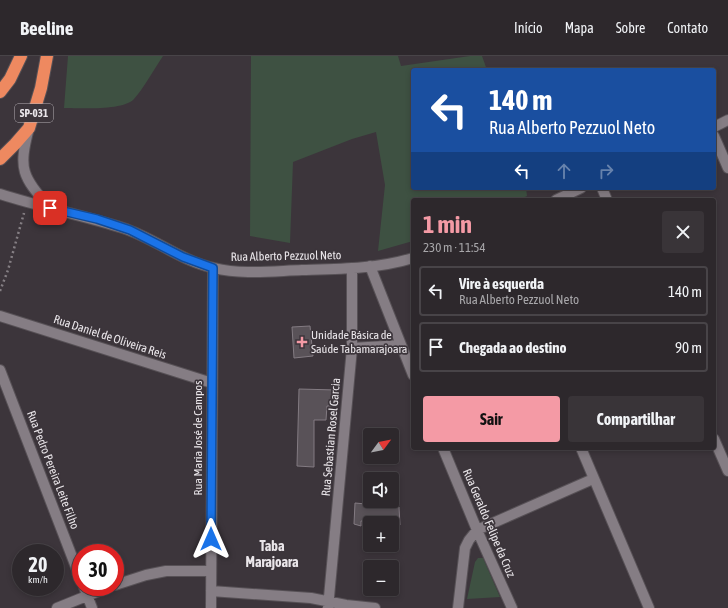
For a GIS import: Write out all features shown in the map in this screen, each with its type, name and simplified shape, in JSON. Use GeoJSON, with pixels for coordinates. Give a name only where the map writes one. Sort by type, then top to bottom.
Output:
{"type":"FeatureCollection","features":[{"type":"Feature","properties":{"kind":"highway"},"geometry":{"type":"LineString","coordinates":[[0,92],[10,79],[21,56]]}},
{"type":"Feature","properties":{"kind":"highway","name":"SP-031"},"geometry":{"type":"LineString","coordinates":[[0,159],[29,128],[41,88],[47,56]]}},
{"type":"Feature","properties":{"kind":"street"},"geometry":{"type":"LineString","coordinates":[[716,126],[728,120]]}},
{"type":"Feature","properties":{"kind":"street"},"geometry":{"type":"LineString","coordinates":[[29,128],[25,145],[23,168],[30,184],[50,208]]}},
{"type":"Feature","properties":{"kind":"street"},"geometry":{"type":"LineString","coordinates":[[716,141],[728,168]]}},
{"type":"Feature","properties":{"kind":"street"},"geometry":{"type":"LineString","coordinates":[[560,198],[577,190]]}},
{"type":"Feature","properties":{"kind":"street","name":"Rua Alberto Pezzuol Neto"},"geometry":{"type":"LineString","coordinates":[[0,194],[97,219],[130,230],[183,257],[213,268],[228,271],[262,272],[352,268],[411,258]]}},
{"type":"Feature","properties":{"kind":"street"},"geometry":{"type":"LineString","coordinates":[[370,266],[411,370]]}},
{"type":"Feature","properties":{"kind":"street","name":"Rua Maria José de Campos"},"geometry":{"type":"LineString","coordinates":[[211,608],[213,268]]}},
{"type":"Feature","properties":{"kind":"street","name":"Rua Sebastian Rosel Garcia"},"geometry":{"type":"LineString","coordinates":[[328,604],[352,348],[352,268]]}},
{"type":"Feature","properties":{"kind":"street","name":"Rua Daniel de Oliveira Reis"},"geometry":{"type":"LineString","coordinates":[[0,316],[212,384]]}},
{"type":"Feature","properties":{"kind":"street"},"geometry":{"type":"LineString","coordinates":[[352,348],[400,345]]}},
{"type":"Feature","properties":{"kind":"street","name":"Rua Pedro Pereira Leite Filho"},"geometry":{"type":"LineString","coordinates":[[0,370],[72,557]]}},
{"type":"Feature","properties":{"kind":"street"},"geometry":{"type":"LineString","coordinates":[[716,444],[728,471]]}},
{"type":"Feature","properties":{"kind":"street","name":"Rua Geraldo Felipe da Cruz"},"geometry":{"type":"LineString","coordinates":[[444,450],[477,530],[512,608]]}},
{"type":"Feature","properties":{"kind":"street"},"geometry":{"type":"LineString","coordinates":[[582,450],[649,608]]}},
{"type":"Feature","properties":{"kind":"street"},"geometry":{"type":"LineString","coordinates":[[458,608],[465,548],[477,530],[593,479]]}},
{"type":"Feature","properties":{"kind":"street"},"geometry":{"type":"LineString","coordinates":[[124,582],[146,575],[166,571],[211,571]]}},
{"type":"Feature","properties":{"kind":"street"},"geometry":{"type":"LineString","coordinates":[[210,591],[311,598],[328,604],[375,608]]}},
{"type":"Feature","properties":{"kind":"street"},"geometry":{"type":"LineString","coordinates":[[58,608],[77,596]]}},
{"type":"Feature","properties":{"kind":"street"},"geometry":{"type":"LineString","coordinates":[[87,596],[92,608]]}},
{"type":"Feature","properties":{"kind":"path"},"geometry":{"type":"LineString","coordinates":[[0,291],[8,270],[27,202]]}},
{"type":"Feature","properties":{"kind":"green space"},"geometry":{"type":"Polygon","coordinates":[[[68,56],[163,56],[138,95],[128,103],[111,107],[64,108],[68,56]]]}},
{"type":"Feature","properties":{"kind":"green space"},"geometry":{"type":"Polygon","coordinates":[[[251,56],[398,56],[401,66],[470,56],[482,56],[486,68],[411,68],[411,190],[526,190],[527,196],[522,198],[411,198],[411,242],[378,251],[385,185],[376,132],[352,139],[293,162],[290,243],[250,236],[251,56]]]}},
{"type":"Feature","properties":{"kind":"green space"},"geometry":{"type":"Polygon","coordinates":[[[478,558],[483,558],[500,597],[467,599],[475,562],[478,558]]]}},
{"type":"Feature","properties":{"kind":"building","name":"Unidade Básica de Saúde Tabamarajoara"},"geometry":{"type":"Polygon","coordinates":[[[310,326],[313,356],[294,358],[292,327],[310,326]]]}},
{"type":"Feature","properties":{"kind":"building"},"geometry":{"type":"Polygon","coordinates":[[[299,389],[336,390],[336,406],[327,406],[326,420],[314,420],[314,467],[297,466],[299,389]]]}},
{"type":"Feature","properties":{"kind":"building"},"geometry":{"type":"Polygon","coordinates":[[[355,503],[363,504],[363,508],[399,507],[400,525],[399,516],[363,516],[361,526],[354,524],[355,503]]]}},
{"type":"Feature","properties":{"kind":"place","name":"Unidade Básica de Saúde Tabamarajoara"},"geometry":{"type":"Point","coordinates":[302,342]}},
{"type":"Feature","properties":{"kind":"district","name":"Taba Marajoara"},"geometry":{"type":"Point","coordinates":[272,554]}},
{"type":"Feature","properties":{"kind":"route"},"geometry":{"type":"LineString","coordinates":[[50,208],[97,219],[130,230],[183,257],[213,268],[211,539]]}}]}
